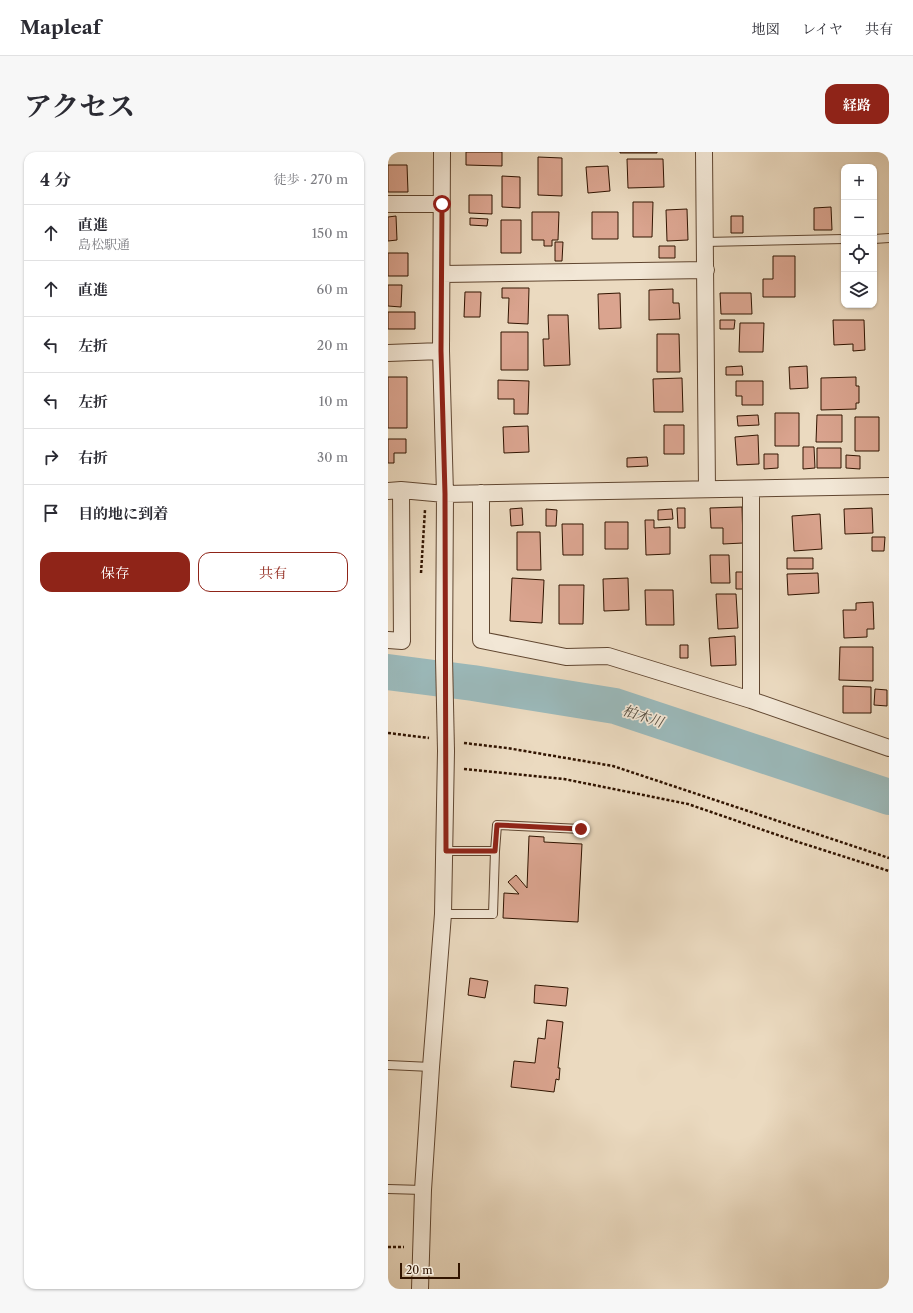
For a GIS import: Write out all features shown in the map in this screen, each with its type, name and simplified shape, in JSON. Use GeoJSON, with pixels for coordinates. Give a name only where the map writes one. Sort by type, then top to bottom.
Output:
{"type":"FeatureCollection","features":[{"type":"Feature","properties":{"kind":"street"},"geometry":{"type":"LineString","coordinates":[[420,1289],[423,1190],[431,1067],[444,914],[446,851],[447,744],[444,658],[445,494],[441,351],[443,274],[442,152]]}},
{"type":"Feature","properties":{"kind":"street"},"geometry":{"type":"LineString","coordinates":[[704,152],[707,490]]}},
{"type":"Feature","properties":{"kind":"street"},"geometry":{"type":"LineString","coordinates":[[388,204],[442,204]]}},
{"type":"Feature","properties":{"kind":"street"},"geometry":{"type":"LineString","coordinates":[[443,274],[706,270]]}},
{"type":"Feature","properties":{"kind":"street"},"geometry":{"type":"LineString","coordinates":[[388,353],[441,351]]}},
{"type":"Feature","properties":{"kind":"street"},"geometry":{"type":"LineString","coordinates":[[388,640],[402,641],[395,490],[445,494],[751,490],[889,486]]}},
{"type":"Feature","properties":{"kind":"street"},"geometry":{"type":"LineString","coordinates":[[751,490],[751,700]]}},
{"type":"Feature","properties":{"kind":"street"},"geometry":{"type":"LineString","coordinates":[[481,493],[481,640],[566,656],[608,656],[751,700],[889,748]]}},
{"type":"Feature","properties":{"kind":"lane"},"geometry":{"type":"LineString","coordinates":[[877,239],[889,238]]}},
{"type":"Feature","properties":{"kind":"lane"},"geometry":{"type":"LineString","coordinates":[[705,242],[841,239]]}},
{"type":"Feature","properties":{"kind":"lane"},"geometry":{"type":"LineString","coordinates":[[444,914],[493,914],[497,825],[581,829]]}},
{"type":"Feature","properties":{"kind":"lane"},"geometry":{"type":"LineString","coordinates":[[446,851],[495,851]]}},
{"type":"Feature","properties":{"kind":"lane"},"geometry":{"type":"LineString","coordinates":[[388,1065],[431,1067]]}},
{"type":"Feature","properties":{"kind":"lane"},"geometry":{"type":"LineString","coordinates":[[388,1189],[423,1190]]}},
{"type":"Feature","properties":{"kind":"path"},"geometry":{"type":"LineString","coordinates":[[388,733],[447,744],[507,748],[613,766],[889,858]]}},
{"type":"Feature","properties":{"kind":"path"},"geometry":{"type":"LineString","coordinates":[[446,767],[564,779],[688,804],[795,841],[889,871]]}},
{"type":"Feature","properties":{"kind":"building"},"geometry":{"type":"Polygon","coordinates":[[[466,152],[502,152],[502,166],[466,165],[466,152]]]}},
{"type":"Feature","properties":{"kind":"building"},"geometry":{"type":"Polygon","coordinates":[[[657,152],[657,153],[620,153],[657,152]]]}},
{"type":"Feature","properties":{"kind":"building"},"geometry":{"type":"Polygon","coordinates":[[[538,157],[562,158],[562,196],[538,195],[538,157]]]}},
{"type":"Feature","properties":{"kind":"building"},"geometry":{"type":"Polygon","coordinates":[[[627,159],[663,159],[664,187],[628,188],[627,159]]]}},
{"type":"Feature","properties":{"kind":"building"},"geometry":{"type":"Polygon","coordinates":[[[388,165],[407,165],[408,192],[388,192],[388,165]]]}},
{"type":"Feature","properties":{"kind":"building"},"geometry":{"type":"Polygon","coordinates":[[[608,166],[610,191],[588,193],[586,167],[608,166]]]}},
{"type":"Feature","properties":{"kind":"building"},"geometry":{"type":"Polygon","coordinates":[[[502,176],[520,177],[520,208],[502,207],[502,176]]]}},
{"type":"Feature","properties":{"kind":"building"},"geometry":{"type":"Polygon","coordinates":[[[469,195],[492,195],[492,214],[469,213],[469,195]]]}},
{"type":"Feature","properties":{"kind":"building"},"geometry":{"type":"Polygon","coordinates":[[[633,202],[653,202],[652,237],[633,237],[633,202]]]}},
{"type":"Feature","properties":{"kind":"building"},"geometry":{"type":"Polygon","coordinates":[[[831,207],[832,230],[814,230],[814,208],[831,207]]]}},
{"type":"Feature","properties":{"kind":"building"},"geometry":{"type":"Polygon","coordinates":[[[687,209],[688,240],[667,241],[666,210],[687,209]]]}},
{"type":"Feature","properties":{"kind":"building"},"geometry":{"type":"Polygon","coordinates":[[[532,212],[559,212],[558,240],[552,240],[552,246],[544,246],[544,240],[532,240],[532,212]]]}},
{"type":"Feature","properties":{"kind":"building"},"geometry":{"type":"Polygon","coordinates":[[[592,212],[618,212],[618,239],[592,239],[592,212]]]}},
{"type":"Feature","properties":{"kind":"building"},"geometry":{"type":"Polygon","coordinates":[[[396,216],[397,240],[388,241],[388,217],[396,216]]]}},
{"type":"Feature","properties":{"kind":"building"},"geometry":{"type":"Polygon","coordinates":[[[731,216],[743,216],[743,233],[731,233],[731,216]]]}},
{"type":"Feature","properties":{"kind":"building"},"geometry":{"type":"Polygon","coordinates":[[[470,218],[488,219],[487,226],[470,225],[470,218]]]}},
{"type":"Feature","properties":{"kind":"building"},"geometry":{"type":"Polygon","coordinates":[[[501,220],[521,220],[521,253],[501,253],[501,220]]]}},
{"type":"Feature","properties":{"kind":"building"},"geometry":{"type":"Polygon","coordinates":[[[555,242],[563,242],[562,261],[555,261],[555,242]]]}},
{"type":"Feature","properties":{"kind":"building"},"geometry":{"type":"Polygon","coordinates":[[[659,246],[675,246],[675,258],[659,258],[659,246]]]}},
{"type":"Feature","properties":{"kind":"building"},"geometry":{"type":"Polygon","coordinates":[[[388,253],[408,253],[408,276],[388,276],[388,253]]]}},
{"type":"Feature","properties":{"kind":"building"},"geometry":{"type":"Polygon","coordinates":[[[773,256],[795,256],[795,297],[763,297],[763,279],[773,279],[773,256]]]}},
{"type":"Feature","properties":{"kind":"building"},"geometry":{"type":"Polygon","coordinates":[[[388,285],[402,285],[401,307],[388,306],[388,285]]]}},
{"type":"Feature","properties":{"kind":"building"},"geometry":{"type":"Polygon","coordinates":[[[502,288],[529,288],[528,324],[508,323],[509,298],[502,298],[502,288]]]}},
{"type":"Feature","properties":{"kind":"building"},"geometry":{"type":"Polygon","coordinates":[[[673,289],[673,303],[679,303],[680,319],[649,320],[649,290],[673,289]]]}},
{"type":"Feature","properties":{"kind":"building"},"geometry":{"type":"Polygon","coordinates":[[[465,292],[481,292],[480,317],[464,317],[465,292]]]}},
{"type":"Feature","properties":{"kind":"building"},"geometry":{"type":"Polygon","coordinates":[[[620,293],[621,328],[599,329],[598,294],[620,293]]]}},
{"type":"Feature","properties":{"kind":"building"},"geometry":{"type":"Polygon","coordinates":[[[720,293],[751,293],[752,314],[721,314],[720,293]]]}},
{"type":"Feature","properties":{"kind":"building"},"geometry":{"type":"Polygon","coordinates":[[[388,312],[415,312],[415,329],[388,329],[388,312]]]}},
{"type":"Feature","properties":{"kind":"building"},"geometry":{"type":"Polygon","coordinates":[[[548,315],[568,315],[570,365],[544,366],[543,339],[549,339],[548,315]]]}},
{"type":"Feature","properties":{"kind":"building"},"geometry":{"type":"Polygon","coordinates":[[[720,320],[735,320],[734,329],[720,329],[720,320]]]}},
{"type":"Feature","properties":{"kind":"building"},"geometry":{"type":"Polygon","coordinates":[[[833,320],[864,320],[865,350],[853,351],[853,344],[834,345],[833,320]]]}},
{"type":"Feature","properties":{"kind":"building"},"geometry":{"type":"Polygon","coordinates":[[[740,323],[764,323],[763,352],[739,352],[740,323]]]}},
{"type":"Feature","properties":{"kind":"building"},"geometry":{"type":"Polygon","coordinates":[[[501,332],[528,332],[528,370],[501,370],[501,332]]]}},
{"type":"Feature","properties":{"kind":"building"},"geometry":{"type":"Polygon","coordinates":[[[657,334],[679,334],[680,372],[657,372],[657,334]]]}},
{"type":"Feature","properties":{"kind":"building"},"geometry":{"type":"Polygon","coordinates":[[[742,366],[743,375],[726,375],[726,367],[742,366]]]}},
{"type":"Feature","properties":{"kind":"building"},"geometry":{"type":"Polygon","coordinates":[[[807,366],[808,388],[790,389],[789,367],[807,366]]]}},
{"type":"Feature","properties":{"kind":"building"},"geometry":{"type":"Polygon","coordinates":[[[388,377],[407,377],[407,428],[388,428],[388,377]]]}},
{"type":"Feature","properties":{"kind":"building"},"geometry":{"type":"Polygon","coordinates":[[[856,377],[856,386],[859,386],[859,403],[856,403],[856,409],[821,410],[821,378],[856,377]]]}},
{"type":"Feature","properties":{"kind":"building"},"geometry":{"type":"Polygon","coordinates":[[[682,378],[683,412],[654,412],[653,379],[682,378]]]}},
{"type":"Feature","properties":{"kind":"building"},"geometry":{"type":"Polygon","coordinates":[[[498,380],[529,381],[528,414],[514,414],[514,399],[498,399],[498,380]]]}},
{"type":"Feature","properties":{"kind":"building"},"geometry":{"type":"Polygon","coordinates":[[[736,381],[763,381],[763,405],[742,405],[742,396],[736,396],[736,381]]]}},
{"type":"Feature","properties":{"kind":"building"},"geometry":{"type":"Polygon","coordinates":[[[775,413],[799,413],[799,446],[775,446],[775,413]]]}},
{"type":"Feature","properties":{"kind":"building"},"geometry":{"type":"Polygon","coordinates":[[[758,415],[759,425],[738,426],[737,416],[758,415]]]}},
{"type":"Feature","properties":{"kind":"building"},"geometry":{"type":"Polygon","coordinates":[[[817,415],[842,415],[842,442],[816,442],[817,415]]]}},
{"type":"Feature","properties":{"kind":"building"},"geometry":{"type":"Polygon","coordinates":[[[855,417],[879,417],[879,451],[855,451],[855,417]]]}},
{"type":"Feature","properties":{"kind":"building"},"geometry":{"type":"Polygon","coordinates":[[[664,425],[684,425],[684,454],[664,454],[664,425]]]}},
{"type":"Feature","properties":{"kind":"building"},"geometry":{"type":"Polygon","coordinates":[[[528,426],[529,452],[504,453],[503,427],[528,426]]]}},
{"type":"Feature","properties":{"kind":"building"},"geometry":{"type":"Polygon","coordinates":[[[758,435],[759,464],[737,465],[735,437],[758,435]]]}},
{"type":"Feature","properties":{"kind":"building"},"geometry":{"type":"Polygon","coordinates":[[[388,439],[406,439],[406,453],[394,453],[394,463],[388,463],[388,439]]]}},
{"type":"Feature","properties":{"kind":"building"},"geometry":{"type":"Polygon","coordinates":[[[803,447],[814,447],[815,468],[803,469],[803,447]]]}},
{"type":"Feature","properties":{"kind":"building"},"geometry":{"type":"Polygon","coordinates":[[[817,448],[841,448],[841,468],[817,468],[817,448]]]}},
{"type":"Feature","properties":{"kind":"building"},"geometry":{"type":"Polygon","coordinates":[[[764,454],[778,454],[778,468],[764,469],[764,454]]]}},
{"type":"Feature","properties":{"kind":"building"},"geometry":{"type":"Polygon","coordinates":[[[846,455],[860,456],[860,469],[846,468],[846,455]]]}},
{"type":"Feature","properties":{"kind":"building"},"geometry":{"type":"Polygon","coordinates":[[[647,457],[648,466],[627,467],[627,458],[647,457]]]}},
{"type":"Feature","properties":{"kind":"building"},"geometry":{"type":"Polygon","coordinates":[[[742,507],[743,543],[723,544],[723,528],[711,528],[710,508],[742,507]]]}},
{"type":"Feature","properties":{"kind":"building"},"geometry":{"type":"Polygon","coordinates":[[[522,508],[523,525],[511,526],[510,509],[522,508]]]}},
{"type":"Feature","properties":{"kind":"building"},"geometry":{"type":"Polygon","coordinates":[[[677,508],[685,508],[685,528],[678,528],[677,508]]]}},
{"type":"Feature","properties":{"kind":"building"},"geometry":{"type":"Polygon","coordinates":[[[872,508],[873,533],[845,534],[844,509],[872,508]]]}},
{"type":"Feature","properties":{"kind":"building"},"geometry":{"type":"Polygon","coordinates":[[[546,509],[557,510],[556,526],[546,526],[546,509]]]}},
{"type":"Feature","properties":{"kind":"building"},"geometry":{"type":"Polygon","coordinates":[[[672,509],[673,519],[658,520],[658,510],[672,509]]]}},
{"type":"Feature","properties":{"kind":"building"},"geometry":{"type":"Polygon","coordinates":[[[820,514],[822,549],[794,551],[792,516],[820,514]]]}},
{"type":"Feature","properties":{"kind":"building"},"geometry":{"type":"Polygon","coordinates":[[[645,520],[654,520],[654,528],[670,527],[670,554],[646,555],[645,520]]]}},
{"type":"Feature","properties":{"kind":"building"},"geometry":{"type":"Polygon","coordinates":[[[605,522],[628,522],[628,549],[605,549],[605,522]]]}},
{"type":"Feature","properties":{"kind":"building"},"geometry":{"type":"Polygon","coordinates":[[[562,524],[583,524],[583,555],[563,555],[562,524]]]}},
{"type":"Feature","properties":{"kind":"building"},"geometry":{"type":"Polygon","coordinates":[[[517,532],[540,532],[541,570],[517,570],[517,532]]]}},
{"type":"Feature","properties":{"kind":"building"},"geometry":{"type":"Polygon","coordinates":[[[872,537],[885,537],[884,551],[872,551],[872,537]]]}},
{"type":"Feature","properties":{"kind":"building"},"geometry":{"type":"Polygon","coordinates":[[[710,555],[729,555],[730,583],[711,583],[710,555]]]}},
{"type":"Feature","properties":{"kind":"building"},"geometry":{"type":"Polygon","coordinates":[[[787,558],[813,558],[813,569],[787,569],[787,558]]]}},
{"type":"Feature","properties":{"kind":"building"},"geometry":{"type":"Polygon","coordinates":[[[736,572],[746,572],[745,589],[736,589],[736,572]]]}},
{"type":"Feature","properties":{"kind":"building"},"geometry":{"type":"Polygon","coordinates":[[[818,573],[819,593],[788,595],[787,574],[818,573]]]}},
{"type":"Feature","properties":{"kind":"building"},"geometry":{"type":"Polygon","coordinates":[[[512,578],[544,580],[542,623],[510,621],[512,578]]]}},
{"type":"Feature","properties":{"kind":"building"},"geometry":{"type":"Polygon","coordinates":[[[628,578],[629,610],[604,611],[603,579],[628,578]]]}},
{"type":"Feature","properties":{"kind":"building"},"geometry":{"type":"Polygon","coordinates":[[[559,585],[584,585],[583,624],[559,624],[559,585]]]}},
{"type":"Feature","properties":{"kind":"building"},"geometry":{"type":"Polygon","coordinates":[[[645,590],[673,590],[674,625],[646,625],[645,590]]]}},
{"type":"Feature","properties":{"kind":"building"},"geometry":{"type":"Polygon","coordinates":[[[716,594],[736,594],[738,628],[718,629],[716,594]]]}},
{"type":"Feature","properties":{"kind":"building"},"geometry":{"type":"Polygon","coordinates":[[[873,602],[874,629],[867,629],[867,637],[844,638],[843,610],[856,610],[856,603],[873,602]]]}},
{"type":"Feature","properties":{"kind":"building"},"geometry":{"type":"Polygon","coordinates":[[[735,636],[736,665],[711,666],[709,638],[735,636]]]}},
{"type":"Feature","properties":{"kind":"building"},"geometry":{"type":"Polygon","coordinates":[[[680,645],[688,645],[688,658],[680,658],[680,645]]]}},
{"type":"Feature","properties":{"kind":"building"},"geometry":{"type":"Polygon","coordinates":[[[840,647],[873,647],[873,681],[839,680],[840,647]]]}},
{"type":"Feature","properties":{"kind":"building"},"geometry":{"type":"Polygon","coordinates":[[[843,686],[871,687],[871,713],[843,713],[843,686]]]}},
{"type":"Feature","properties":{"kind":"building"},"geometry":{"type":"Polygon","coordinates":[[[875,689],[887,690],[887,706],[874,705],[875,689]]]}},
{"type":"Feature","properties":{"kind":"building"},"geometry":{"type":"Polygon","coordinates":[[[529,836],[544,837],[544,842],[582,844],[578,922],[503,918],[504,893],[519,894],[508,882],[516,875],[527,888],[529,836]]]}},
{"type":"Feature","properties":{"kind":"building"},"geometry":{"type":"Polygon","coordinates":[[[470,978],[488,981],[485,998],[468,995],[470,978]]]}},
{"type":"Feature","properties":{"kind":"building"},"geometry":{"type":"Polygon","coordinates":[[[535,985],[568,988],[566,1006],[534,1003],[535,985]]]}},
{"type":"Feature","properties":{"kind":"building"},"geometry":{"type":"Polygon","coordinates":[[[547,1020],[563,1022],[558,1068],[560,1068],[559,1080],[556,1079],[554,1092],[511,1087],[514,1061],[535,1063],[538,1038],[545,1039],[547,1020]]]}},
{"type":"Feature","properties":{"kind":"waterway","name":"柏木川"},"geometry":{"type":"LineString","coordinates":[[388,672],[473,683],[615,706],[889,797]]}},
{"type":"Feature","properties":{"kind":"route"},"geometry":{"type":"LineString","coordinates":[[442,204],[443,274],[441,351],[445,494],[444,658],[446,851],[495,851],[497,825],[581,829]]}}]}
